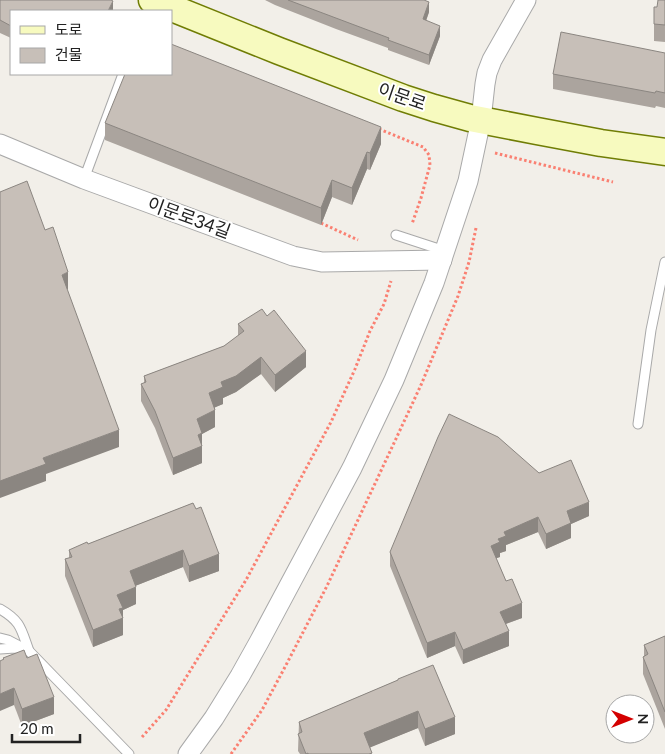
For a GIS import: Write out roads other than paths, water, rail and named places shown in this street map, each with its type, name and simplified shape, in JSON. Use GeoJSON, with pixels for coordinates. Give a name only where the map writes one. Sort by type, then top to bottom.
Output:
{"type":"FeatureCollection","features":[{"type":"Feature","properties":{"kind":"main road","name":"이문로"},"geometry":{"type":"LineString","coordinates":[[151,2],[172,10]]}},
{"type":"Feature","properties":{"kind":"main road","name":"이문로"},"geometry":{"type":"LineString","coordinates":[[172,10],[403,98],[450,112],[481,120],[601,143],[665,152]]}},
{"type":"Feature","properties":{"kind":"street"},"geometry":{"type":"LineString","coordinates":[[188,754],[214,718],[240,676],[352,468],[394,380],[434,283],[468,181],[481,120],[489,66],[526,0]]}},
{"type":"Feature","properties":{"kind":"street","name":"이문로34길"},"geometry":{"type":"LineString","coordinates":[[0,144],[84,179],[293,256],[322,262],[398,261],[443,255]]}},
{"type":"Feature","properties":{"kind":"lane"},"geometry":{"type":"LineString","coordinates":[[84,179],[124,75]]}},
{"type":"Feature","properties":{"kind":"lane"},"geometry":{"type":"LineString","coordinates":[[396,235],[407,238],[443,255]]}},
{"type":"Feature","properties":{"kind":"lane"},"geometry":{"type":"LineString","coordinates":[[638,424],[651,330],[665,262]]}},
{"type":"Feature","properties":{"kind":"lane"},"geometry":{"type":"LineString","coordinates":[[0,609],[14,618],[20,627],[29,651]]}},
{"type":"Feature","properties":{"kind":"lane"},"geometry":{"type":"LineString","coordinates":[[0,638],[29,651],[129,754]]}},
{"type":"Feature","properties":{"kind":"lane"},"geometry":{"type":"LineString","coordinates":[[0,649],[15,648],[29,651]]}}]}
